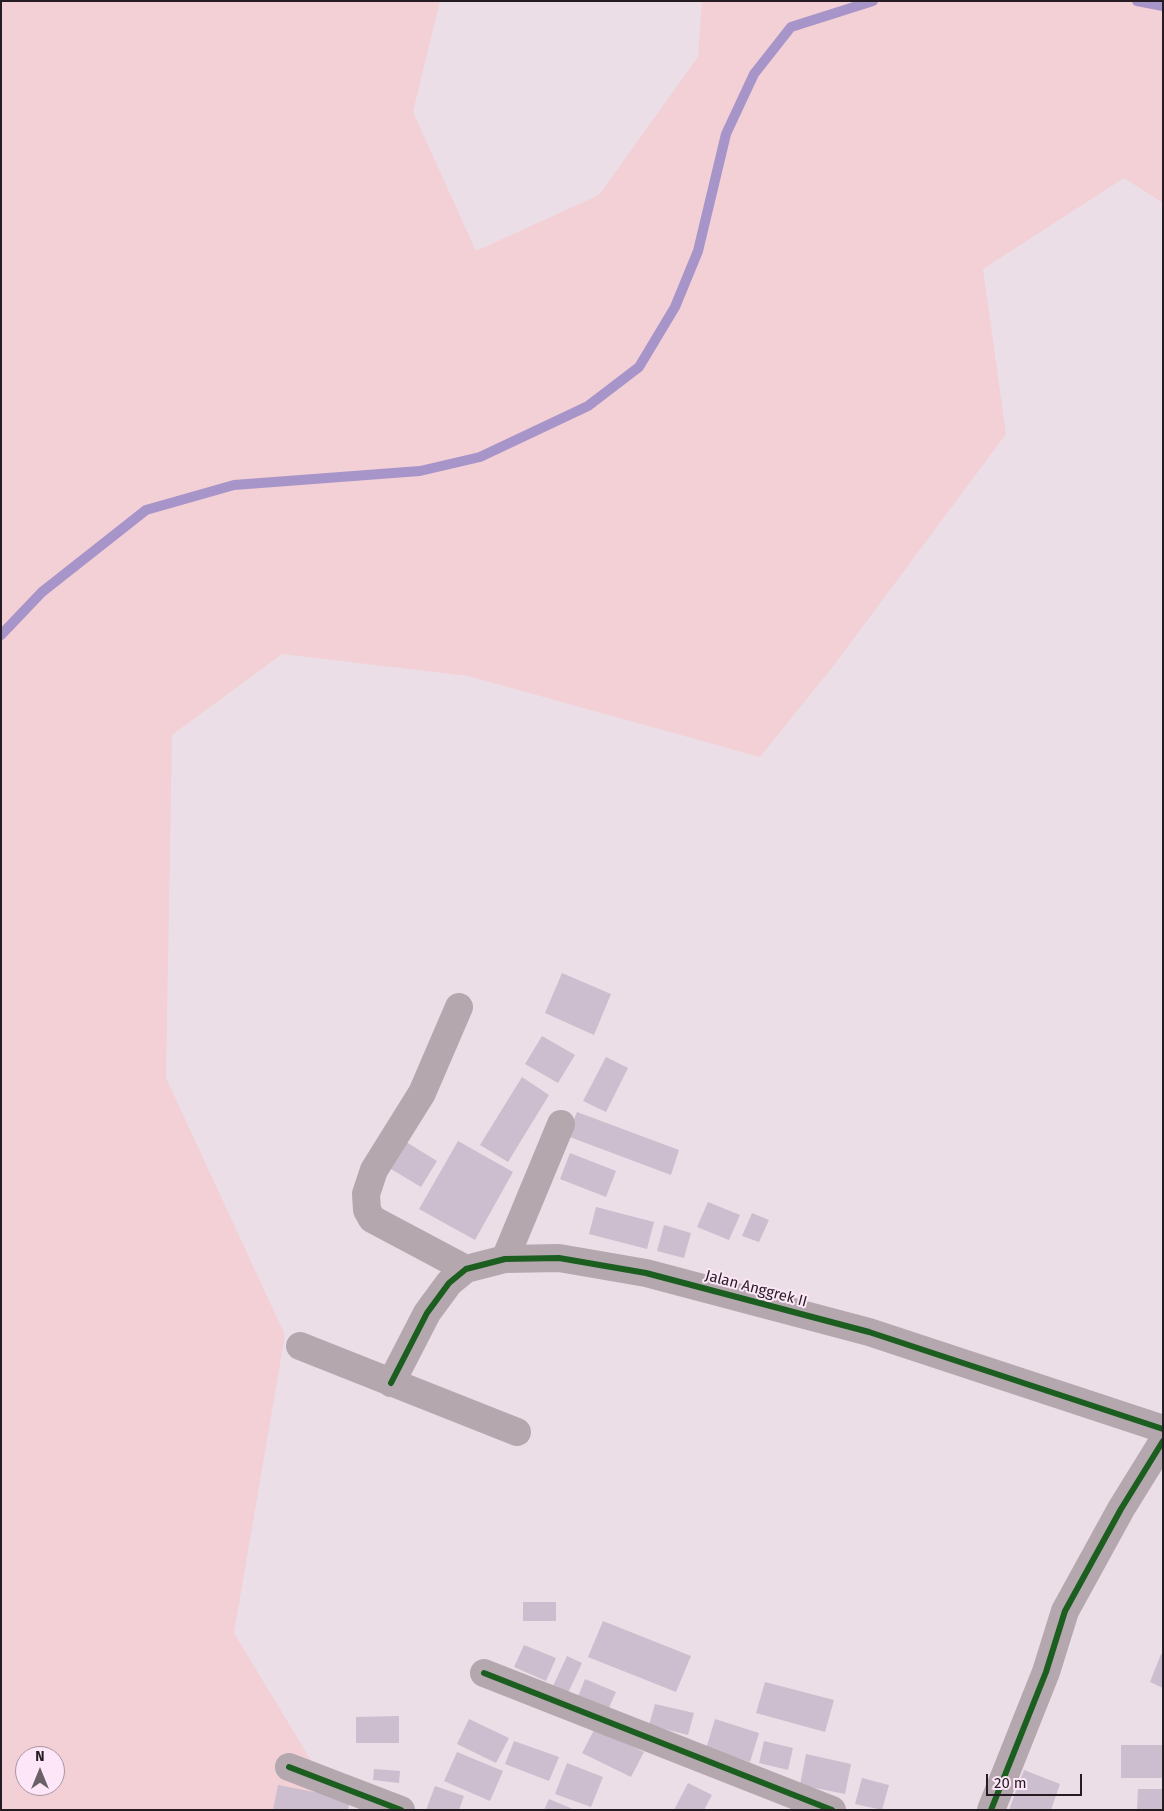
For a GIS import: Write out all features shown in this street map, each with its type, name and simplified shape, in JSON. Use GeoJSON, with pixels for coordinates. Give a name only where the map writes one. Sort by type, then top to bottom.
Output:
{"type":"FeatureCollection","features":[{"type":"Feature","properties":{"kind":"street"},"geometry":{"type":"LineString","coordinates":[[459,1007],[422,1093],[374,1170],[366,1194],[367,1210],[372,1219],[466,1269]]}},
{"type":"Feature","properties":{"kind":"street"},"geometry":{"type":"LineString","coordinates":[[505,1259],[561,1124]]}},
{"type":"Feature","properties":{"kind":"street","name":"Jalan Anggrek II"},"geometry":{"type":"LineString","coordinates":[[392,1383],[427,1313],[449,1283],[466,1269],[505,1259],[559,1258],[646,1273],[869,1332],[1163,1429]]}},
{"type":"Feature","properties":{"kind":"street"},"geometry":{"type":"LineString","coordinates":[[300,1346],[517,1432]]}},
{"type":"Feature","properties":{"kind":"street"},"geometry":{"type":"LineString","coordinates":[[991,1810],[1046,1672],[1065,1611],[1121,1509],[1163,1441]]}},
{"type":"Feature","properties":{"kind":"street"},"geometry":{"type":"LineString","coordinates":[[484,1673],[832,1810]]}},
{"type":"Feature","properties":{"kind":"street"},"geometry":{"type":"LineString","coordinates":[[289,1767],[401,1810]]}},
{"type":"Feature","properties":{"kind":"shaded area"},"geometry":{"type":"Polygon","coordinates":[[[1,1],[440,1],[413,112],[476,251],[599,195],[698,57],[702,1],[1163,1],[1163,203],[1124,178],[983,269],[1006,434],[834,665],[760,757],[468,676],[282,654],[172,735],[166,1078],[285,1335],[234,1633],[341,1810],[1,1810],[1,1]]]}},
{"type":"Feature","properties":{"kind":"building"},"geometry":{"type":"Polygon","coordinates":[[[562,973],[611,994],[594,1035],[545,1013],[562,973]]]}},
{"type":"Feature","properties":{"kind":"building"},"geometry":{"type":"Polygon","coordinates":[[[542,1036],[575,1055],[558,1083],[525,1064],[542,1036]]]}},
{"type":"Feature","properties":{"kind":"building"},"geometry":{"type":"Polygon","coordinates":[[[606,1057],[628,1068],[606,1112],[583,1101],[606,1057]]]}},
{"type":"Feature","properties":{"kind":"building"},"geometry":{"type":"Polygon","coordinates":[[[522,1077],[549,1095],[508,1162],[480,1145],[522,1077]]]}},
{"type":"Feature","properties":{"kind":"building"},"geometry":{"type":"Polygon","coordinates":[[[577,1112],[679,1150],[671,1175],[567,1136],[577,1112]]]}},
{"type":"Feature","properties":{"kind":"building"},"geometry":{"type":"Polygon","coordinates":[[[403,1140],[437,1161],[421,1187],[386,1166],[403,1140]]]}},
{"type":"Feature","properties":{"kind":"building"},"geometry":{"type":"Polygon","coordinates":[[[458,1141],[513,1172],[475,1240],[419,1209],[458,1141]]]}},
{"type":"Feature","properties":{"kind":"building"},"geometry":{"type":"Polygon","coordinates":[[[570,1153],[616,1171],[606,1197],[560,1179],[570,1153]]]}},
{"type":"Feature","properties":{"kind":"building"},"geometry":{"type":"Polygon","coordinates":[[[708,1202],[740,1215],[729,1240],[697,1227],[708,1202]]]}},
{"type":"Feature","properties":{"kind":"building"},"geometry":{"type":"Polygon","coordinates":[[[596,1207],[654,1222],[647,1249],[589,1234],[596,1207]]]}},
{"type":"Feature","properties":{"kind":"building"},"geometry":{"type":"Polygon","coordinates":[[[752,1213],[769,1220],[759,1242],[742,1236],[752,1213]]]}},
{"type":"Feature","properties":{"kind":"building"},"geometry":{"type":"Polygon","coordinates":[[[664,1225],[691,1233],[684,1258],[657,1251],[664,1225]]]}},
{"type":"Feature","properties":{"kind":"building"},"geometry":{"type":"Polygon","coordinates":[[[523,1602],[556,1602],[556,1621],[523,1621],[523,1602]]]}},
{"type":"Feature","properties":{"kind":"building"},"geometry":{"type":"Polygon","coordinates":[[[603,1621],[691,1656],[676,1692],[588,1657],[603,1621]]]}},
{"type":"Feature","properties":{"kind":"building"},"geometry":{"type":"Polygon","coordinates":[[[524,1645],[556,1658],[546,1681],[514,1667],[524,1645]]]}},
{"type":"Feature","properties":{"kind":"building"},"geometry":{"type":"Polygon","coordinates":[[[1161,1654],[1163,1654],[1163,1688],[1150,1682],[1161,1654]]]}},
{"type":"Feature","properties":{"kind":"building"},"geometry":{"type":"Polygon","coordinates":[[[567,1656],[582,1663],[568,1693],[553,1686],[567,1656]]]}},
{"type":"Feature","properties":{"kind":"building"},"geometry":{"type":"Polygon","coordinates":[[[585,1679],[616,1692],[607,1712],[577,1699],[585,1679]]]}},
{"type":"Feature","properties":{"kind":"building"},"geometry":{"type":"Polygon","coordinates":[[[765,1682],[834,1700],[825,1732],[756,1713],[765,1682]]]}},
{"type":"Feature","properties":{"kind":"building"},"geometry":{"type":"Polygon","coordinates":[[[655,1704],[694,1713],[688,1735],[649,1725],[655,1704]]]}},
{"type":"Feature","properties":{"kind":"building"},"geometry":{"type":"Polygon","coordinates":[[[399,1716],[399,1743],[356,1743],[356,1717],[399,1716]]]}},
{"type":"Feature","properties":{"kind":"building"},"geometry":{"type":"Polygon","coordinates":[[[469,1719],[509,1738],[496,1763],[457,1744],[469,1719]]]}},
{"type":"Feature","properties":{"kind":"building"},"geometry":{"type":"Polygon","coordinates":[[[715,1719],[759,1733],[750,1762],[706,1749],[715,1719]]]}},
{"type":"Feature","properties":{"kind":"building"},"geometry":{"type":"Polygon","coordinates":[[[595,1728],[644,1752],[631,1777],[582,1753],[595,1728]]]}},
{"type":"Feature","properties":{"kind":"building"},"geometry":{"type":"Polygon","coordinates":[[[514,1741],[559,1757],[549,1781],[505,1764],[514,1741]]]}},
{"type":"Feature","properties":{"kind":"building"},"geometry":{"type":"Polygon","coordinates":[[[764,1741],[793,1748],[788,1770],[759,1763],[764,1741]]]}},
{"type":"Feature","properties":{"kind":"building"},"geometry":{"type":"Polygon","coordinates":[[[1121,1745],[1163,1745],[1163,1778],[1121,1778],[1121,1745]]]}},
{"type":"Feature","properties":{"kind":"building"},"geometry":{"type":"Polygon","coordinates":[[[457,1752],[503,1771],[490,1801],[444,1781],[457,1752]]]}},
{"type":"Feature","properties":{"kind":"building"},"geometry":{"type":"Polygon","coordinates":[[[806,1754],[851,1764],[845,1794],[800,1785],[806,1754]]]}},
{"type":"Feature","properties":{"kind":"building"},"geometry":{"type":"Polygon","coordinates":[[[567,1763],[603,1777],[591,1807],[555,1794],[567,1763]]]}},
{"type":"Feature","properties":{"kind":"building"},"geometry":{"type":"Polygon","coordinates":[[[374,1769],[400,1771],[399,1783],[373,1780],[374,1769]]]}},
{"type":"Feature","properties":{"kind":"building"},"geometry":{"type":"Polygon","coordinates":[[[1024,1770],[1060,1784],[1051,1810],[1009,1810],[1024,1770]]]}},
{"type":"Feature","properties":{"kind":"building"},"geometry":{"type":"Polygon","coordinates":[[[862,1778],[889,1785],[882,1810],[855,1804],[862,1778]]]}},
{"type":"Feature","properties":{"kind":"building"},"geometry":{"type":"Polygon","coordinates":[[[688,1783],[712,1795],[704,1810],[674,1810],[688,1783]]]}},
{"type":"Feature","properties":{"kind":"building"},"geometry":{"type":"Polygon","coordinates":[[[278,1785],[350,1799],[348,1810],[273,1810],[278,1785]]]}},
{"type":"Feature","properties":{"kind":"building"},"geometry":{"type":"Polygon","coordinates":[[[435,1786],[464,1796],[459,1810],[426,1810],[435,1786]]]}},
{"type":"Feature","properties":{"kind":"building"},"geometry":{"type":"Polygon","coordinates":[[[1138,1789],[1163,1789],[1163,1810],[1137,1810],[1138,1789]]]}},
{"type":"Feature","properties":{"kind":"building"},"geometry":{"type":"Polygon","coordinates":[[[549,1799],[575,1810],[544,1810],[549,1799]]]}},
{"type":"Feature","properties":{"kind":"waterway"},"geometry":{"type":"LineString","coordinates":[[1,635],[42,592],[146,510],[234,485],[420,471],[480,457],[588,406],[639,367],[675,307],[698,251],[726,134],[754,74],[791,27],[873,1]]}},
{"type":"Feature","properties":{"kind":"waterway"},"geometry":{"type":"LineString","coordinates":[[1137,1],[1163,6]]}},
{"type":"Feature","properties":{"kind":"cycle path"},"geometry":{"type":"LineString","coordinates":[[391,1383],[427,1313],[449,1283],[466,1269],[505,1259],[559,1258],[646,1273],[869,1332],[1163,1429]]}},
{"type":"Feature","properties":{"kind":"cycle path"},"geometry":{"type":"LineString","coordinates":[[991,1810],[1046,1672],[1065,1611],[1121,1509],[1163,1441]]}},
{"type":"Feature","properties":{"kind":"cycle path"},"geometry":{"type":"LineString","coordinates":[[484,1673],[832,1810]]}},
{"type":"Feature","properties":{"kind":"cycle path"},"geometry":{"type":"LineString","coordinates":[[289,1767],[401,1810]]}}]}
